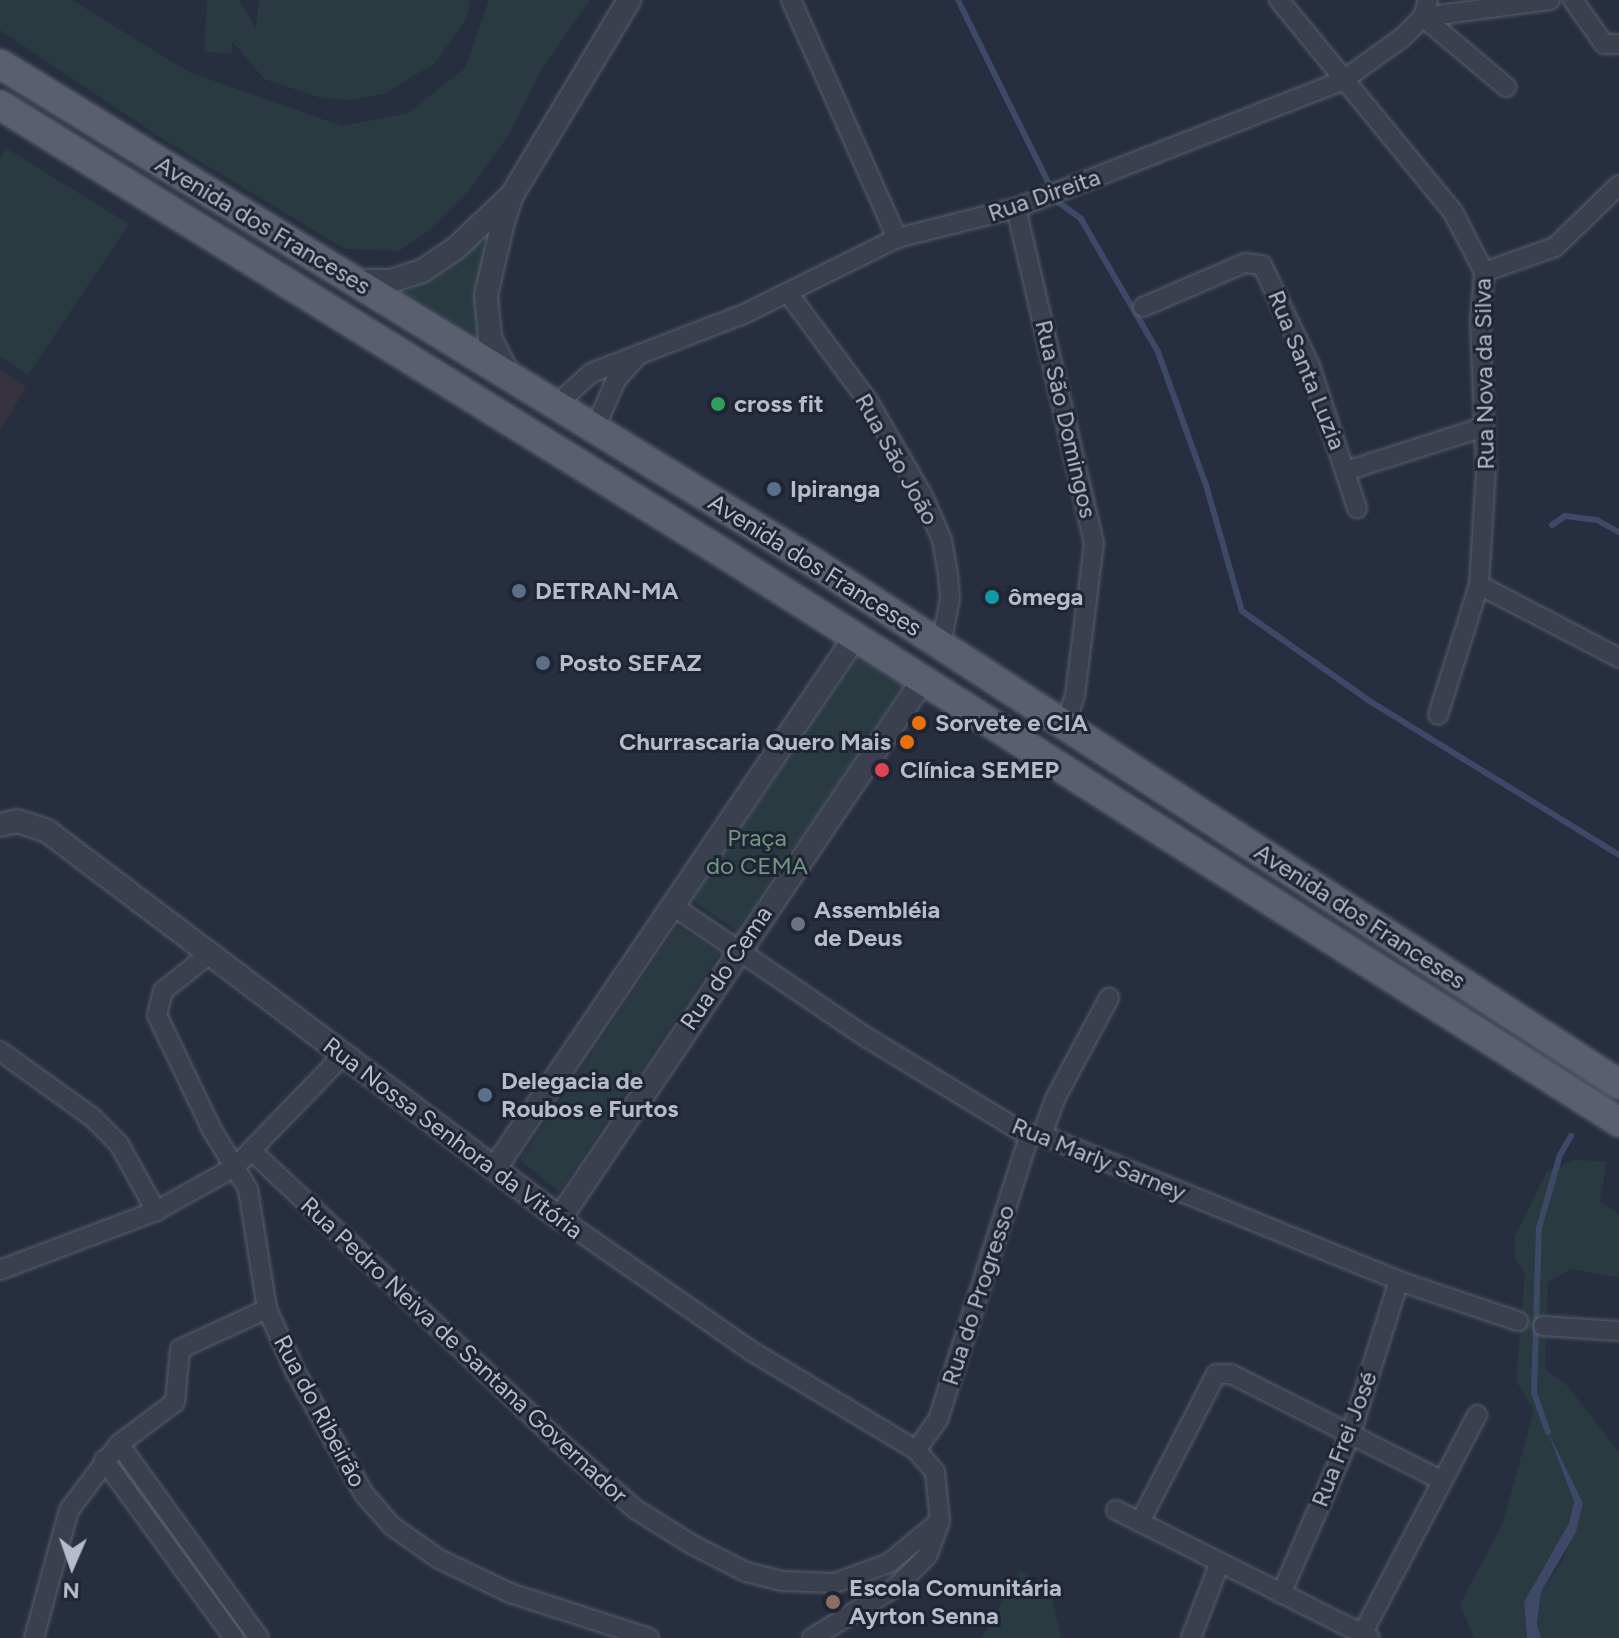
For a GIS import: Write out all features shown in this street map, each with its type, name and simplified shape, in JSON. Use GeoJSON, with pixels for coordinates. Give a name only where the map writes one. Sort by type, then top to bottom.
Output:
{"type":"FeatureCollection","features":[{"type":"Feature","properties":{"kind":"main road","name":"Avenida dos Franceses"},"geometry":{"type":"LineString","coordinates":[[0,64],[595,428],[941,645],[1619,1084]]}},
{"type":"Feature","properties":{"kind":"main road","name":"Avenida dos Franceses"},"geometry":{"type":"LineString","coordinates":[[0,105],[855,637],[1619,1122]]}},
{"type":"Feature","properties":{"kind":"main road"},"geometry":{"type":"LineString","coordinates":[[1581,1099],[1619,1128]]}},
{"type":"Feature","properties":{"kind":"street"},"geometry":{"type":"LineString","coordinates":[[355,281],[391,281],[422,271],[456,248],[512,195],[629,0]]}},
{"type":"Feature","properties":{"kind":"street"},"geometry":{"type":"LineString","coordinates":[[791,0],[897,238]]}},
{"type":"Feature","properties":{"kind":"street","name":"Rua Nova da Silva"},"geometry":{"type":"LineString","coordinates":[[1279,0],[1342,81],[1453,212],[1484,272],[1484,427],[1479,585],[1438,715]]}},
{"type":"Feature","properties":{"kind":"street"},"geometry":{"type":"LineString","coordinates":[[1426,8],[1550,0]]}},
{"type":"Feature","properties":{"kind":"street"},"geometry":{"type":"LineString","coordinates":[[1573,0],[1604,44],[1619,44]]}},
{"type":"Feature","properties":{"kind":"street"},"geometry":{"type":"LineString","coordinates":[[1426,8],[1506,87]]}},
{"type":"Feature","properties":{"kind":"street","name":"Rua Direita"},"geometry":{"type":"LineString","coordinates":[[556,405],[576,382],[788,293],[897,238],[1016,208],[1342,81],[1426,8]]}},
{"type":"Feature","properties":{"kind":"street"},"geometry":{"type":"LineString","coordinates":[[1484,272],[1555,247],[1619,185]]}},
{"type":"Feature","properties":{"kind":"street"},"geometry":{"type":"LineString","coordinates":[[510,376],[490,338],[486,295],[512,195]]}},
{"type":"Feature","properties":{"kind":"street","name":"Rua São Domingos"},"geometry":{"type":"LineString","coordinates":[[1016,208],[1094,543],[1075,695],[1065,725]]}},
{"type":"Feature","properties":{"kind":"street","name":"Rua Santa Luzia"},"geometry":{"type":"LineString","coordinates":[[1143,307],[1245,263],[1262,265],[1310,366],[1357,508]]}},
{"type":"Feature","properties":{"kind":"street","name":"Rua São João"},"geometry":{"type":"LineString","coordinates":[[788,293],[868,401],[923,496],[942,540],[948,575],[950,598],[941,645]]}},
{"type":"Feature","properties":{"kind":"street"},"geometry":{"type":"LineString","coordinates":[[595,428],[616,380],[636,357]]}},
{"type":"Feature","properties":{"kind":"street"},"geometry":{"type":"LineString","coordinates":[[1346,471],[1484,427]]}},
{"type":"Feature","properties":{"kind":"street"},"geometry":{"type":"LineString","coordinates":[[1479,585],[1619,658]]}},
{"type":"Feature","properties":{"kind":"street"},"geometry":{"type":"LineString","coordinates":[[495,1168],[855,637]]}},
{"type":"Feature","properties":{"kind":"street","name":"Rua do Cema"},"geometry":{"type":"LineString","coordinates":[[560,1218],[737,949],[923,680]]}},
{"type":"Feature","properties":{"kind":"street","name":"Rua Nossa Senhora da Vitória"},"geometry":{"type":"LineString","coordinates":[[0,825],[17,821],[47,831],[207,956],[560,1218],[753,1352],[916,1450]]}},
{"type":"Feature","properties":{"kind":"street","name":"Rua Marly Sarney"},"geometry":{"type":"LineString","coordinates":[[673,906],[866,1037],[1035,1135],[1399,1281],[1518,1321]]}},
{"type":"Feature","properties":{"kind":"street","name":"Rua do Ribeirão"},"geometry":{"type":"LineString","coordinates":[[207,956],[163,991],[157,1015],[235,1167],[255,1217],[267,1309],[295,1371],[364,1494],[392,1526],[439,1559],[510,1593],[649,1638]]}},
{"type":"Feature","properties":{"kind":"street","name":"Rua do Progresso"},"geometry":{"type":"LineString","coordinates":[[916,1450],[938,1420],[1035,1135],[1109,998]]}},
{"type":"Feature","properties":{"kind":"street"},"geometry":{"type":"LineString","coordinates":[[0,1051],[92,1117],[119,1144],[156,1211]]}},
{"type":"Feature","properties":{"kind":"street"},"geometry":{"type":"LineString","coordinates":[[0,1270],[156,1211],[235,1167],[254,1153],[343,1055]]}},
{"type":"Feature","properties":{"kind":"street","name":"Rua Pedro Neiva de Santana Governador"},"geometry":{"type":"LineString","coordinates":[[254,1153],[556,1439],[635,1509],[691,1544],[746,1572],[781,1581],[835,1583],[889,1563],[940,1521]]}},
{"type":"Feature","properties":{"kind":"street","name":"Rua Frei José"},"geometry":{"type":"LineString","coordinates":[[1281,1594],[1350,1436],[1399,1281]]}},
{"type":"Feature","properties":{"kind":"street"},"geometry":{"type":"LineString","coordinates":[[34,1638],[69,1510],[119,1444],[175,1402],[180,1349],[267,1309]]}},
{"type":"Feature","properties":{"kind":"street"},"geometry":{"type":"LineString","coordinates":[[1543,1326],[1619,1331]]}},
{"type":"Feature","properties":{"kind":"street"},"geometry":{"type":"LineString","coordinates":[[1140,1522],[1210,1379],[1216,1374],[1231,1374],[1439,1479]]}},
{"type":"Feature","properties":{"kind":"street"},"geometry":{"type":"LineString","coordinates":[[1116,1510],[1364,1636],[1439,1479],[1477,1415]]}},
{"type":"Feature","properties":{"kind":"street"},"geometry":{"type":"LineString","coordinates":[[119,1444],[259,1638]]}},
{"type":"Feature","properties":{"kind":"street"},"geometry":{"type":"LineString","coordinates":[[812,1638],[906,1578],[934,1544],[940,1521],[940,1487],[916,1450]]}},
{"type":"Feature","properties":{"kind":"street"},"geometry":{"type":"LineString","coordinates":[[104,1460],[234,1638]]}},
{"type":"Feature","properties":{"kind":"street"},"geometry":{"type":"LineString","coordinates":[[1191,1638],[1220,1562]]}},
{"type":"Feature","properties":{"kind":"shaded area"},"geometry":{"type":"Polygon","coordinates":[[[0,368],[26,387],[0,431],[0,368]]]}},
{"type":"Feature","properties":{"kind":"green space"},"geometry":{"type":"Polygon","coordinates":[[[0,0],[72,0],[189,72],[342,126],[408,113],[465,68],[489,0],[590,0],[543,67],[510,133],[470,189],[427,232],[399,251],[345,249],[164,140],[0,30],[0,0]]]}},
{"type":"Feature","properties":{"kind":"green space"},"geometry":{"type":"Polygon","coordinates":[[[207,0],[239,0],[256,28],[259,0],[471,0],[466,19],[435,63],[384,94],[350,100],[321,98],[264,79],[232,41],[232,54],[204,52],[207,0]]]}},
{"type":"Feature","properties":{"kind":"green space"},"geometry":{"type":"Polygon","coordinates":[[[6,148],[129,224],[28,375],[0,356],[0,158],[6,148]]]}},
{"type":"Feature","properties":{"kind":"green space"},"geometry":{"type":"Polygon","coordinates":[[[480,240],[485,249],[477,336],[404,292],[443,271],[480,240]]]}},
{"type":"Feature","properties":{"kind":"green space","name":"Praça do CEMA"},"geometry":{"type":"Polygon","coordinates":[[[856,658],[903,686],[736,931],[692,900],[856,658]]]}},
{"type":"Feature","properties":{"kind":"green space"},"geometry":{"type":"Polygon","coordinates":[[[677,926],[720,953],[559,1192],[520,1160],[677,926]]]}},
{"type":"Feature","properties":{"kind":"green space"},"geometry":{"type":"Polygon","coordinates":[[[1573,1160],[1607,1161],[1600,1201],[1619,1214],[1619,1278],[1571,1269],[1548,1282],[1545,1369],[1566,1384],[1619,1452],[1619,1638],[1541,1638],[1537,1624],[1541,1592],[1562,1561],[1583,1503],[1564,1476],[1574,1502],[1569,1523],[1524,1602],[1527,1638],[1474,1638],[1460,1604],[1502,1525],[1534,1410],[1516,1381],[1525,1273],[1515,1258],[1515,1236],[1547,1171],[1573,1160]]]}},
{"type":"Feature","properties":{"kind":"green space"},"geometry":{"type":"Polygon","coordinates":[[[1020,1569],[1052,1596],[1061,1638],[982,1638],[1020,1569]]]}},
{"type":"Feature","properties":{"kind":"water"},"geometry":{"type":"Polygon","coordinates":[[[1548,1432],[1583,1503],[1576,1532],[1541,1592],[1537,1624],[1541,1638],[1527,1638],[1524,1602],[1569,1523],[1574,1502],[1548,1432]]]}},
{"type":"Feature","properties":{"kind":"waterway"},"geometry":{"type":"LineString","coordinates":[[958,0],[1058,202],[1081,219],[1158,352],[1206,485],[1242,611],[1368,700],[1619,855]]}},
{"type":"Feature","properties":{"kind":"waterway"},"geometry":{"type":"LineString","coordinates":[[1552,525],[1565,516],[1597,520],[1619,532]]}},
{"type":"Feature","properties":{"kind":"waterway"},"geometry":{"type":"LineString","coordinates":[[1548,1432],[1534,1393],[1539,1228],[1560,1155],[1571,1136]]}},
{"type":"Feature","properties":{"kind":"place","name":"cross fit"},"geometry":{"type":"Point","coordinates":[718,404]}},
{"type":"Feature","properties":{"kind":"place","name":"Ipiranga"},"geometry":{"type":"Point","coordinates":[774,489]}},
{"type":"Feature","properties":{"kind":"place","name":"DETRAN-MA"},"geometry":{"type":"Point","coordinates":[519,591]}},
{"type":"Feature","properties":{"kind":"place","name":"ômega"},"geometry":{"type":"Point","coordinates":[992,597]}},
{"type":"Feature","properties":{"kind":"place","name":"Posto SEFAZ"},"geometry":{"type":"Point","coordinates":[543,663]}},
{"type":"Feature","properties":{"kind":"place","name":"Sorvete e CIA"},"geometry":{"type":"Point","coordinates":[919,723]}},
{"type":"Feature","properties":{"kind":"place","name":"Churrascaria Quero Mais"},"geometry":{"type":"Point","coordinates":[907,742]}},
{"type":"Feature","properties":{"kind":"place","name":"Clínica SEMEP"},"geometry":{"type":"Point","coordinates":[882,770]}},
{"type":"Feature","properties":{"kind":"place","name":"Assembléia de Deus"},"geometry":{"type":"Point","coordinates":[798,924]}},
{"type":"Feature","properties":{"kind":"place","name":"Delegacia de Roubos e Furtos"},"geometry":{"type":"Point","coordinates":[485,1095]}},
{"type":"Feature","properties":{"kind":"place","name":"Escola Comunitária Ayrton Senna"},"geometry":{"type":"Point","coordinates":[833,1602]}}]}
